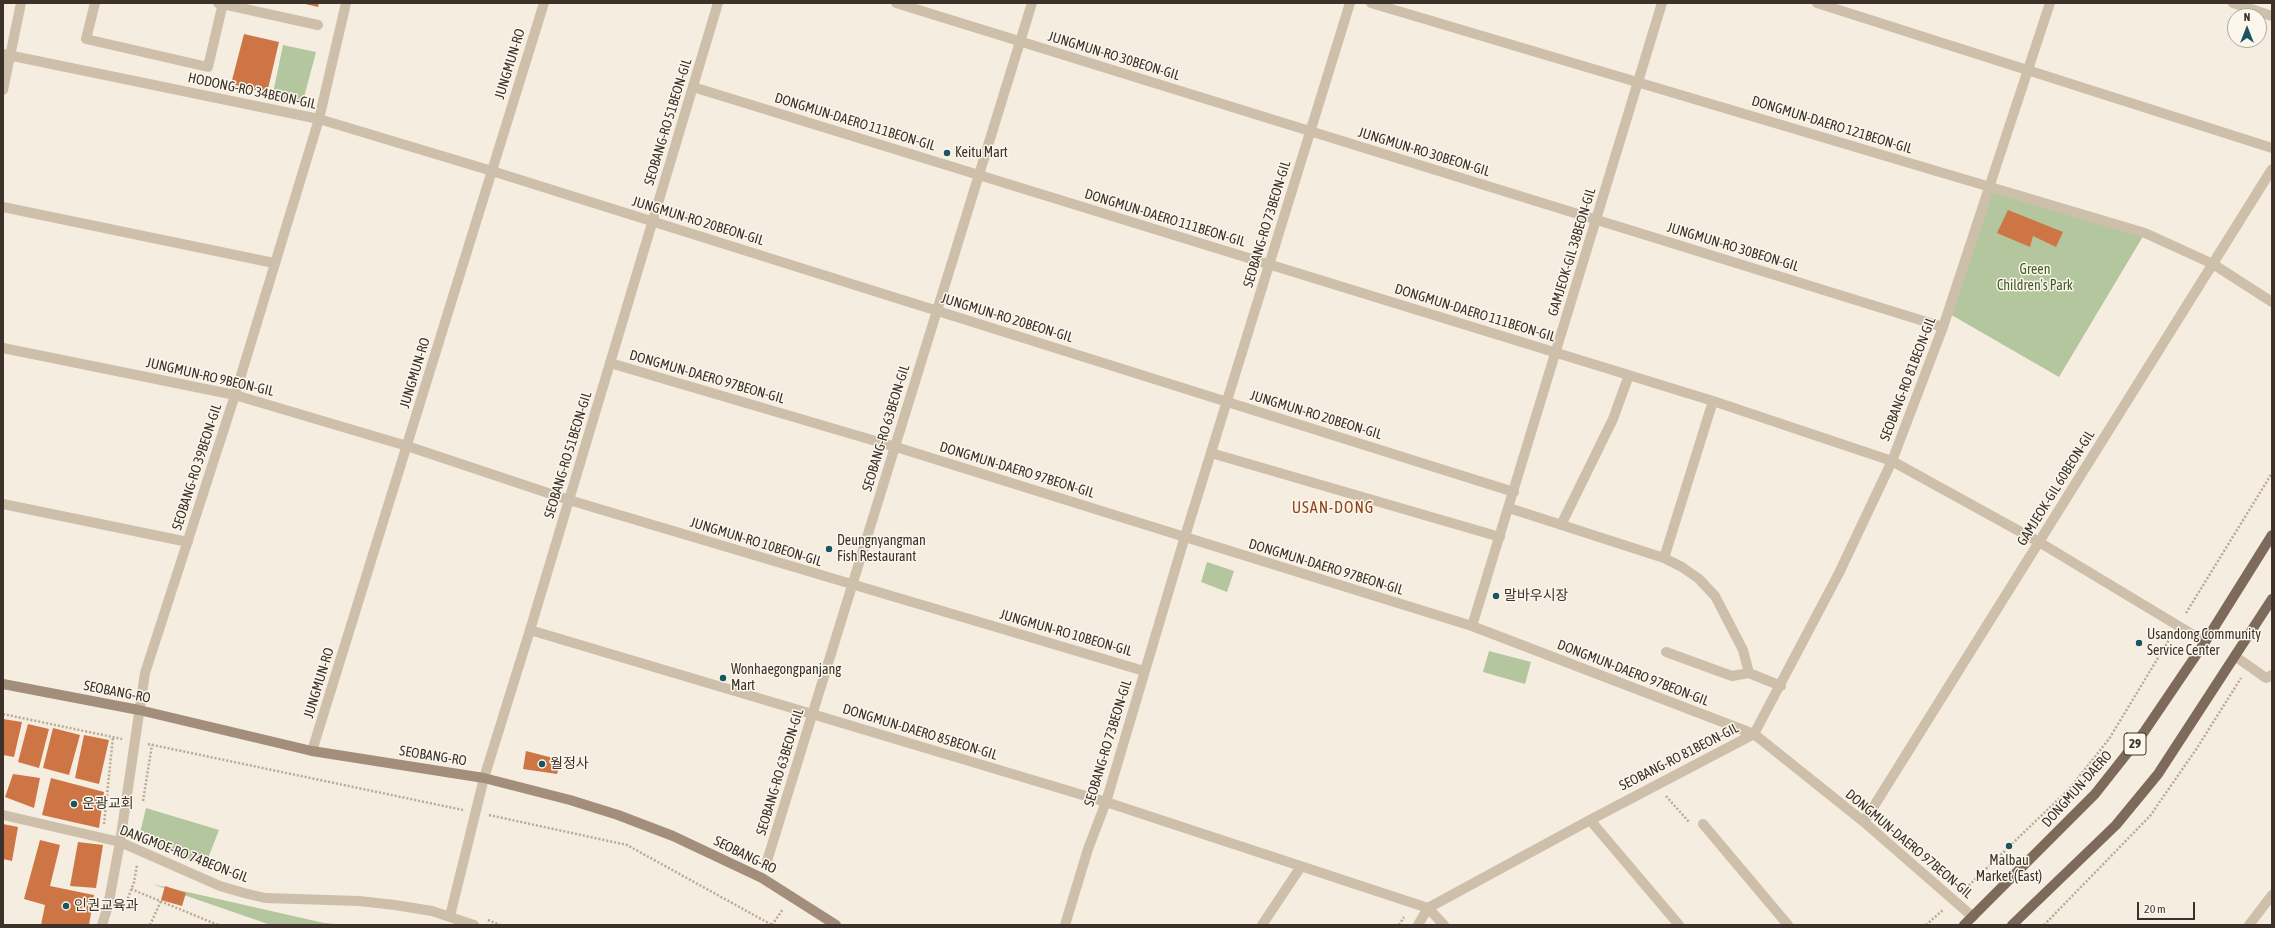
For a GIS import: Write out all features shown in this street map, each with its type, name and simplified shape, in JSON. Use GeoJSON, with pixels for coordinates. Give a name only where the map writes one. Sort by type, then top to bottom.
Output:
{"type":"FeatureCollection","features":[{"type":"Feature","properties":{"kind":"main road","name":"DONGMUN-DAERO"},"geometry":{"type":"LineString","coordinates":[[1964,925],[1974,917],[2095,794],[2144,732],[2205,642],[2272,535]]}},
{"type":"Feature","properties":{"kind":"main road","name":"29"},"geometry":{"type":"LineString","coordinates":[[2014,925],[2116,825],[2158,774],[2236,657],[2272,599]]}},
{"type":"Feature","properties":{"kind":"main road","name":"SEOBANG-RO"},"geometry":{"type":"LineString","coordinates":[[3,684],[139,710],[312,751],[484,778],[590,806],[673,836],[762,878],[836,925]]}},
{"type":"Feature","properties":{"kind":"street"},"geometry":{"type":"LineString","coordinates":[[3,90],[6,55],[21,3]]}},
{"type":"Feature","properties":{"kind":"street"},"geometry":{"type":"LineString","coordinates":[[95,3],[86,39],[208,67],[221,3],[318,25]]}},
{"type":"Feature","properties":{"kind":"street","name":"SEOBANG-RO 39BEON-GIL"},"geometry":{"type":"LineString","coordinates":[[102,925],[108,906],[120,842],[134,741],[146,673],[235,395],[319,119],[346,3]]}},
{"type":"Feature","properties":{"kind":"street","name":"JUNGMUN-RO"},"geometry":{"type":"LineString","coordinates":[[312,751],[544,3]]}},
{"type":"Feature","properties":{"kind":"street","name":"SEOBANG-RO 51BEON-GIL"},"geometry":{"type":"LineString","coordinates":[[450,916],[474,812],[718,3]]}},
{"type":"Feature","properties":{"kind":"street","name":"JUNGMUN-RO 30BEON-GIL"},"geometry":{"type":"LineString","coordinates":[[896,3],[1943,327]]}},
{"type":"Feature","properties":{"kind":"street","name":"SEOBANG-RO 63BEON-GIL"},"geometry":{"type":"LineString","coordinates":[[767,861],[1032,3]]}},
{"type":"Feature","properties":{"kind":"street","name":"SEOBANG-RO 73BEON-GIL"},"geometry":{"type":"LineString","coordinates":[[1065,925],[1088,849],[1106,802],[1144,671],[1350,3]]}},
{"type":"Feature","properties":{"kind":"street","name":"DONGMUN-DAERO 121BEON-GIL"},"geometry":{"type":"LineString","coordinates":[[1371,3],[2145,233],[2213,264],[2272,302]]}},
{"type":"Feature","properties":{"kind":"street","name":"GAMJEOK-GIL 38BEON-GIL"},"geometry":{"type":"LineString","coordinates":[[1472,626],[1662,3]]}},
{"type":"Feature","properties":{"kind":"street"},"geometry":{"type":"LineString","coordinates":[[1817,3],[2272,148]]}},
{"type":"Feature","properties":{"kind":"street","name":"SEOBANG-RO 81BEON-GIL"},"geometry":{"type":"LineString","coordinates":[[1428,908],[1590,820],[1754,734],[1781,686],[1842,566],[1892,461],[1943,327],[2050,3]]}},
{"type":"Feature","properties":{"kind":"street"},"geometry":{"type":"LineString","coordinates":[[2233,3],[2272,16]]}},
{"type":"Feature","properties":{"kind":"street","name":"HODONG-RO 34BEON-GIL"},"geometry":{"type":"LineString","coordinates":[[6,55],[319,119],[492,171]]}},
{"type":"Feature","properties":{"kind":"street","name":"DONGMUN-DAERO 111BEON-GIL"},"geometry":{"type":"LineString","coordinates":[[693,87],[1713,401],[1892,461],[2039,542],[2205,642]]}},
{"type":"Feature","properties":{"kind":"street","name":"GAMJEOK-GIL 60BEON-GIL"},"geometry":{"type":"LineString","coordinates":[[1864,822],[2272,169]]}},
{"type":"Feature","properties":{"kind":"street","name":"JUNGMUN-RO 20BEON-GIL"},"geometry":{"type":"LineString","coordinates":[[492,171],[1514,492]]}},
{"type":"Feature","properties":{"kind":"street"},"geometry":{"type":"LineString","coordinates":[[3,207],[274,263]]}},
{"type":"Feature","properties":{"kind":"street","name":"JUNGMUN-RO 9BEON-GIL"},"geometry":{"type":"LineString","coordinates":[[3,348],[235,395],[407,446]]}},
{"type":"Feature","properties":{"kind":"street","name":"DONGMUN-DAERO 97BEON-GIL"},"geometry":{"type":"LineString","coordinates":[[610,363],[896,447],[1472,626],[1754,734],[1864,822],[1974,917]]}},
{"type":"Feature","properties":{"kind":"street"},"geometry":{"type":"LineString","coordinates":[[1561,525],[1613,420],[1629,375]]}},
{"type":"Feature","properties":{"kind":"street"},"geometry":{"type":"LineString","coordinates":[[1664,558],[1713,401]]}},
{"type":"Feature","properties":{"kind":"street","name":"JUNGMUN-RO 10BEON-GIL"},"geometry":{"type":"LineString","coordinates":[[407,446],[569,500],[1144,671]]}},
{"type":"Feature","properties":{"kind":"street"},"geometry":{"type":"LineString","coordinates":[[1211,453],[1500,537]]}},
{"type":"Feature","properties":{"kind":"street","name":"SEOBANG-RO 39BEON-GIL"},"geometry":{"type":"LineString","coordinates":[[3,504],[188,542]]}},
{"type":"Feature","properties":{"kind":"street"},"geometry":{"type":"LineString","coordinates":[[1508,508],[1664,558],[1699,579],[1715,596],[1743,650],[1749,673]]}},
{"type":"Feature","properties":{"kind":"street","name":"DONGMUN-DAERO 85BEON-GIL"},"geometry":{"type":"LineString","coordinates":[[530,630],[1106,802],[1300,868],[1428,908],[1444,925]]}},
{"type":"Feature","properties":{"kind":"street"},"geometry":{"type":"LineString","coordinates":[[1666,652],[1732,676],[1749,673],[1781,686]]}},
{"type":"Feature","properties":{"kind":"street"},"geometry":{"type":"LineString","coordinates":[[2236,657],[2270,679]]}},
{"type":"Feature","properties":{"kind":"street","name":"DANGMOE-RO 74BEON-GIL"},"geometry":{"type":"LineString","coordinates":[[3,814],[120,842],[220,886],[265,898],[359,901],[395,904],[450,916],[474,925]]}},
{"type":"Feature","properties":{"kind":"street"},"geometry":{"type":"LineString","coordinates":[[1590,820],[1679,925]]}},
{"type":"Feature","properties":{"kind":"street"},"geometry":{"type":"LineString","coordinates":[[1703,824],[1788,925]]}},
{"type":"Feature","properties":{"kind":"street"},"geometry":{"type":"LineString","coordinates":[[1262,925],[1300,868]]}},
{"type":"Feature","properties":{"kind":"street"},"geometry":{"type":"LineString","coordinates":[[2249,925],[2272,894]]}},
{"type":"Feature","properties":{"kind":"street"},"geometry":{"type":"LineString","coordinates":[[1418,925],[1428,908]]}},
{"type":"Feature","properties":{"kind":"path"},"geometry":{"type":"LineString","coordinates":[[1926,925],[2070,788],[2109,739],[2272,473]]}},
{"type":"Feature","properties":{"kind":"path"},"geometry":{"type":"LineString","coordinates":[[3,714],[627,845],[772,925]]}},
{"type":"Feature","properties":{"kind":"path"},"geometry":{"type":"LineString","coordinates":[[1664,794],[1671,790]]}},
{"type":"Feature","properties":{"kind":"path"},"geometry":{"type":"LineString","coordinates":[[131,889],[218,925]]}},
{"type":"Feature","properties":{"kind":"path"},"geometry":{"type":"LineString","coordinates":[[150,925],[161,901]]}},
{"type":"Feature","properties":{"kind":"green space"},"geometry":{"type":"Polygon","coordinates":[[[283,45],[316,52],[303,101],[272,98],[283,45]]]}},
{"type":"Feature","properties":{"kind":"green space","name":"Green Children's Park"},"geometry":{"type":"Polygon","coordinates":[[[1989,187],[2145,233],[2059,377],[1948,313],[1989,187]]]}},
{"type":"Feature","properties":{"kind":"green space"},"geometry":{"type":"Polygon","coordinates":[[[1207,562],[1234,571],[1227,592],[1201,582],[1207,562]]]}},
{"type":"Feature","properties":{"kind":"green space"},"geometry":{"type":"Polygon","coordinates":[[[1489,651],[1531,662],[1525,684],[1483,672],[1489,651]]]}},
{"type":"Feature","properties":{"kind":"green space"},"geometry":{"type":"Polygon","coordinates":[[[146,808],[219,830],[205,866],[139,837],[146,808]]]}},
{"type":"Feature","properties":{"kind":"green space"},"geometry":{"type":"Polygon","coordinates":[[[152,884],[324,923],[347,925],[268,924],[152,884]]]}},
{"type":"Feature","properties":{"kind":"building"},"geometry":{"type":"Polygon","coordinates":[[[301,3],[319,3],[318,7],[301,3]]]}},
{"type":"Feature","properties":{"kind":"building"},"geometry":{"type":"Polygon","coordinates":[[[244,34],[279,42],[267,93],[231,84],[244,34]]]}},
{"type":"Feature","properties":{"kind":"building"},"geometry":{"type":"Polygon","coordinates":[[[2008,210],[2063,232],[2056,247],[2033,236],[2030,247],[1997,233],[2008,210]]]}},
{"type":"Feature","properties":{"kind":"building"},"geometry":{"type":"Polygon","coordinates":[[[3,719],[22,722],[14,757],[3,755],[3,719]]]}},
{"type":"Feature","properties":{"kind":"building"},"geometry":{"type":"Polygon","coordinates":[[[28,724],[49,729],[39,768],[18,762],[28,724]]]}},
{"type":"Feature","properties":{"kind":"building"},"geometry":{"type":"Polygon","coordinates":[[[53,728],[80,735],[69,775],[43,768],[53,728]]]}},
{"type":"Feature","properties":{"kind":"building"},"geometry":{"type":"Polygon","coordinates":[[[84,735],[109,740],[99,784],[75,778],[84,735]]]}},
{"type":"Feature","properties":{"kind":"building","name":"월정사"},"geometry":{"type":"Polygon","coordinates":[[[526,751],[561,760],[557,774],[523,769],[526,751]]]}},
{"type":"Feature","properties":{"kind":"building"},"geometry":{"type":"Polygon","coordinates":[[[13,774],[40,778],[34,808],[5,797],[13,774]]]}},
{"type":"Feature","properties":{"kind":"building","name":"운광교회"},"geometry":{"type":"Polygon","coordinates":[[[51,778],[104,792],[99,828],[42,815],[51,778]]]}},
{"type":"Feature","properties":{"kind":"building"},"geometry":{"type":"Polygon","coordinates":[[[3,824],[18,827],[12,861],[3,859],[3,824]]]}},
{"type":"Feature","properties":{"kind":"building"},"geometry":{"type":"Polygon","coordinates":[[[40,840],[60,845],[50,886],[94,895],[89,925],[41,925],[45,905],[24,899],[40,840]]]}},
{"type":"Feature","properties":{"kind":"building"},"geometry":{"type":"Polygon","coordinates":[[[78,842],[103,845],[96,888],[70,886],[78,842]]]}},
{"type":"Feature","properties":{"kind":"building"},"geometry":{"type":"Polygon","coordinates":[[[165,886],[186,893],[182,906],[161,900],[165,886]]]}},
{"type":"Feature","properties":{"kind":"place","name":"Keitu Mart"},"geometry":{"type":"Point","coordinates":[947,153]}},
{"type":"Feature","properties":{"kind":"place","name":"Deungnyangman Fish Restaurant"},"geometry":{"type":"Point","coordinates":[829,549]}},
{"type":"Feature","properties":{"kind":"place","name":"말바우시장"},"geometry":{"type":"Point","coordinates":[1496,596]}},
{"type":"Feature","properties":{"kind":"place","name":"Usandong Community Service Center"},"geometry":{"type":"Point","coordinates":[2139,643]}},
{"type":"Feature","properties":{"kind":"place","name":"Wonhaegongpanjang Mart"},"geometry":{"type":"Point","coordinates":[723,678]}},
{"type":"Feature","properties":{"kind":"place","name":"월정사"},"geometry":{"type":"Point","coordinates":[542,764]}},
{"type":"Feature","properties":{"kind":"place","name":"운광교회"},"geometry":{"type":"Point","coordinates":[74,804]}},
{"type":"Feature","properties":{"kind":"place","name":"Malbau Market (East)"},"geometry":{"type":"Point","coordinates":[2009,846]}},
{"type":"Feature","properties":{"kind":"place","name":"인권교육과"},"geometry":{"type":"Point","coordinates":[66,906]}},
{"type":"Feature","properties":{"kind":"district","name":"USAN-DONG"},"geometry":{"type":"Point","coordinates":[1333,508]}}]}
